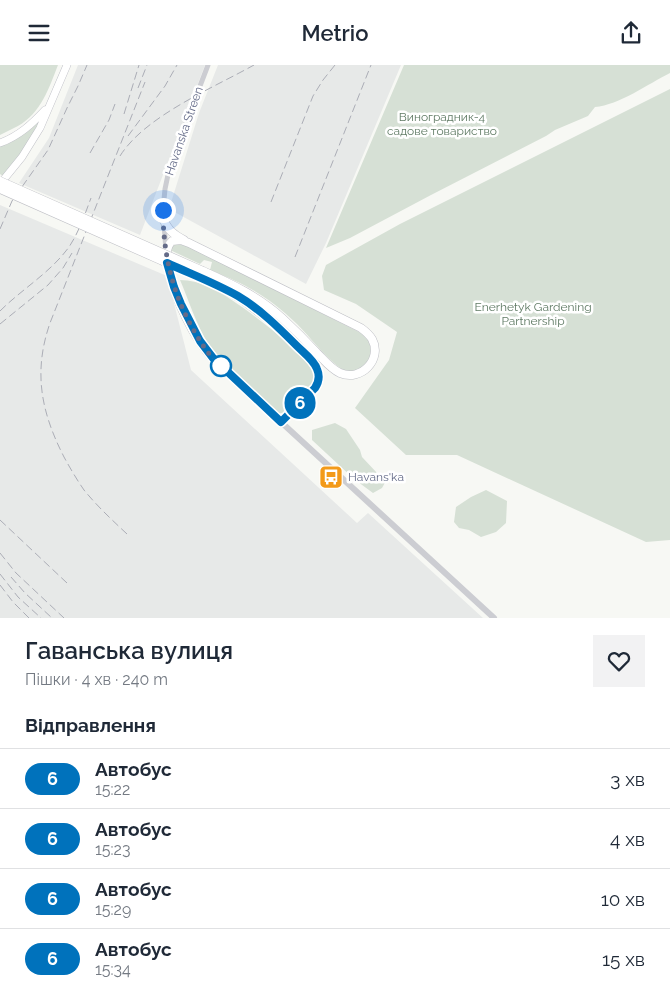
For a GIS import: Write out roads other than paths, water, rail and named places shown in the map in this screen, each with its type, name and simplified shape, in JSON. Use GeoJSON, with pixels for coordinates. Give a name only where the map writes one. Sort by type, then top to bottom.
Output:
{"type":"FeatureCollection","features":[{"type":"Feature","properties":{"kind":"main road"},"geometry":{"type":"LineString","coordinates":[[0,189],[202,275],[234,285],[260,299],[335,370],[352,376],[359,374],[369,367],[375,350],[368,334],[190,243],[182,240],[172,241],[166,257],[171,279],[184,313],[200,341],[213,358],[281,422],[315,388],[319,376],[310,358],[263,314],[202,275],[0,183],[30,146],[40,128],[67,65]]}},
{"type":"Feature","properties":{"kind":"main road"},"geometry":{"type":"LineString","coordinates":[[0,143],[30,127],[49,107]]}},
{"type":"Feature","properties":{"kind":"main road"},"geometry":{"type":"LineString","coordinates":[[163,219],[170,230],[190,243]]}},
{"type":"Feature","properties":{"kind":"street","name":"Havanska Streen"},"geometry":{"type":"LineString","coordinates":[[166,257],[163,219],[165,189],[174,154],[208,65]]}},
{"type":"Feature","properties":{"kind":"street"},"geometry":{"type":"LineString","coordinates":[[281,422],[494,618]]}},
{"type":"Feature","properties":{"kind":"railway"},"geometry":{"type":"LineString","coordinates":[[0,229],[12,201],[48,150],[87,65]]}},
{"type":"Feature","properties":{"kind":"railway"},"geometry":{"type":"LineString","coordinates":[[124,114],[139,65]]}},
{"type":"Feature","properties":{"kind":"railway"},"geometry":{"type":"LineString","coordinates":[[138,88],[147,65]]}},
{"type":"Feature","properties":{"kind":"railway"},"geometry":{"type":"LineString","coordinates":[[128,136],[165,86],[177,65]]}},
{"type":"Feature","properties":{"kind":"railway"},"geometry":{"type":"LineString","coordinates":[[120,156],[146,128],[163,116],[200,93],[254,65]]}},
{"type":"Feature","properties":{"kind":"railway"},"geometry":{"type":"LineString","coordinates":[[271,202],[313,96],[335,65]]}},
{"type":"Feature","properties":{"kind":"railway"},"geometry":{"type":"LineString","coordinates":[[295,257],[371,65]]}},
{"type":"Feature","properties":{"kind":"railway"},"geometry":{"type":"LineString","coordinates":[[127,534],[84,490],[64,457],[45,408],[41,375],[42,358],[50,323],[145,82]]}},
{"type":"Feature","properties":{"kind":"railway"},"geometry":{"type":"LineString","coordinates":[[90,153],[109,120],[115,104]]}},
{"type":"Feature","properties":{"kind":"railway"},"geometry":{"type":"LineString","coordinates":[[0,311],[45,273],[69,247],[79,229],[91,198]]}},
{"type":"Feature","properties":{"kind":"railway"},"geometry":{"type":"LineString","coordinates":[[0,324],[48,285],[63,268],[72,253]]}},
{"type":"Feature","properties":{"kind":"railway"},"geometry":{"type":"LineString","coordinates":[[0,520],[67,583]]}},
{"type":"Feature","properties":{"kind":"railway"},"geometry":{"type":"LineString","coordinates":[[0,553],[16,573],[64,618]]}},
{"type":"Feature","properties":{"kind":"railway"},"geometry":{"type":"LineString","coordinates":[[0,574],[18,597],[41,618]]}},
{"type":"Feature","properties":{"kind":"railway"},"geometry":{"type":"LineString","coordinates":[[11,577],[52,618]]}},
{"type":"Feature","properties":{"kind":"railway"},"geometry":{"type":"LineString","coordinates":[[0,585],[29,618]]}},
{"type":"Feature","properties":{"kind":"place","name":"Havans'ka"},"geometry":{"type":"Point","coordinates":[331,477]}},
{"type":"Feature","properties":{"kind":"park label","name":"Виноградник-4 садове товариство"},"geometry":{"type":"Point","coordinates":[442,124]}},
{"type":"Feature","properties":{"kind":"park label","name":"Enerhetyk Gardening Partnership"},"geometry":{"type":"Point","coordinates":[533,314]}}]}
